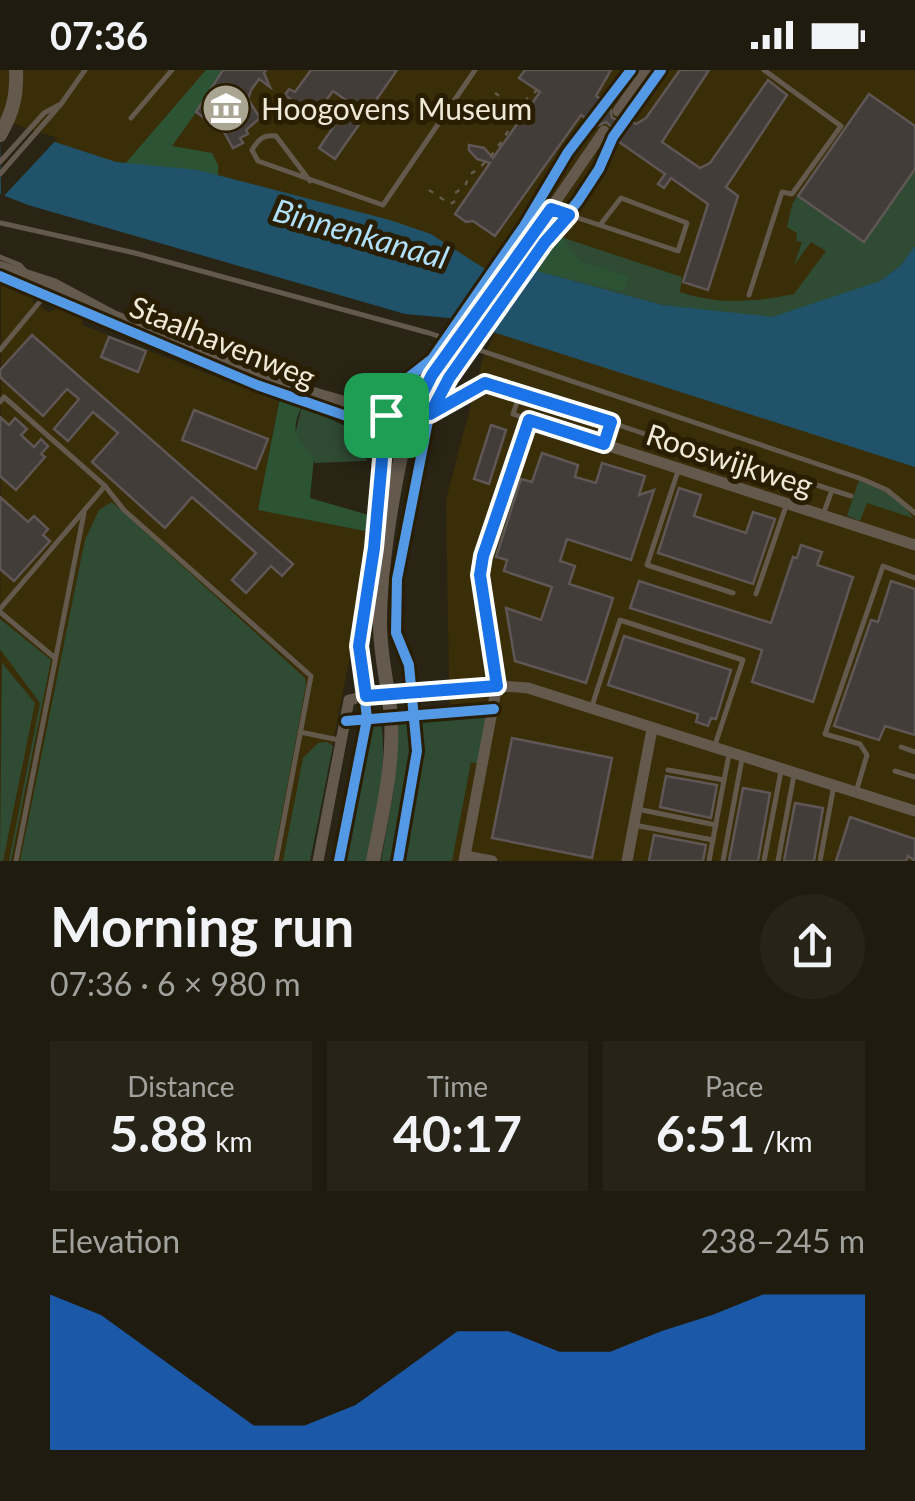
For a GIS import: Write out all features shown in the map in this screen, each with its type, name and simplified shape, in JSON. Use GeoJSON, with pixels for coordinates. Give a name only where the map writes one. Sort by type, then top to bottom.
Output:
{"type":"FeatureCollection","features":[{"type":"Feature","properties":{"kind":"street"},"geometry":{"type":"LineString","coordinates":[[0,135],[17,93],[16,70]]}},
{"type":"Feature","properties":{"kind":"street"},"geometry":{"type":"LineString","coordinates":[[618,111],[646,70]]}},
{"type":"Feature","properties":{"kind":"street"},"geometry":{"type":"LineString","coordinates":[[373,861],[390,756],[380,625],[383,580],[410,418],[432,375],[604,131]]}},
{"type":"Feature","properties":{"kind":"street","name":"Staalhavenweg"},"geometry":{"type":"LineString","coordinates":[[0,268],[54,285],[113,317],[299,390],[410,418]]}},
{"type":"Feature","properties":{"kind":"street"},"geometry":{"type":"LineString","coordinates":[[492,861],[465,858],[497,686],[480,575],[529,420]]}},
{"type":"Feature","properties":{"kind":"street","name":"Rooswijkweg"},"geometry":{"type":"LineString","coordinates":[[529,420],[915,545]]}},
{"type":"Feature","properties":{"kind":"street"},"geometry":{"type":"LineString","coordinates":[[318,861],[349,700],[388,693],[497,686],[528,688],[915,811]]}},
{"type":"Feature","properties":{"kind":"street"},"geometry":{"type":"LineString","coordinates":[[626,861],[652,729]]}},
{"type":"Feature","properties":{"kind":"lane"},"geometry":{"type":"LineString","coordinates":[[0,174],[62,104],[86,70]]}},
{"type":"Feature","properties":{"kind":"lane"},"geometry":{"type":"LineString","coordinates":[[131,118],[172,70]]}},
{"type":"Feature","properties":{"kind":"lane"},"geometry":{"type":"LineString","coordinates":[[310,182],[276,136],[266,136],[252,150],[258,161],[310,182],[383,205],[475,70]]}},
{"type":"Feature","properties":{"kind":"lane"},"geometry":{"type":"LineString","coordinates":[[749,295],[782,192],[792,194],[841,126],[764,70]]}},
{"type":"Feature","properties":{"kind":"lane"},"geometry":{"type":"LineString","coordinates":[[0,162],[44,113],[62,104]]}},
{"type":"Feature","properties":{"kind":"lane"},"geometry":{"type":"LineString","coordinates":[[551,209],[678,251],[687,224],[620,198],[600,225]]}},
{"type":"Feature","properties":{"kind":"lane"},"geometry":{"type":"LineString","coordinates":[[1,223],[135,253],[429,333],[862,479],[887,490],[915,513]]}},
{"type":"Feature","properties":{"kind":"lane"},"geometry":{"type":"LineString","coordinates":[[0,257],[20,265],[31,277]]}},
{"type":"Feature","properties":{"kind":"lane"},"geometry":{"type":"LineString","coordinates":[[0,350],[54,285]]}},
{"type":"Feature","properties":{"kind":"lane"},"geometry":{"type":"LineString","coordinates":[[493,384],[556,404]]}},
{"type":"Feature","properties":{"kind":"lane"},"geometry":{"type":"LineString","coordinates":[[520,393],[513,414],[529,420]]}},
{"type":"Feature","properties":{"kind":"lane"},"geometry":{"type":"LineString","coordinates":[[1,398],[104,486],[124,510],[311,676],[276,861]]}},
{"type":"Feature","properties":{"kind":"lane"},"geometry":{"type":"LineString","coordinates":[[580,412],[645,434]]}},
{"type":"Feature","properties":{"kind":"lane"},"geometry":{"type":"LineString","coordinates":[[604,444],[611,422]]}},
{"type":"Feature","properties":{"kind":"lane"},"geometry":{"type":"LineString","coordinates":[[677,444],[746,466]]}},
{"type":"Feature","properties":{"kind":"lane"},"geometry":{"type":"LineString","coordinates":[[678,468],[647,566],[733,593]]}},
{"type":"Feature","properties":{"kind":"lane"},"geometry":{"type":"LineString","coordinates":[[782,474],[851,496]]}},
{"type":"Feature","properties":{"kind":"lane"},"geometry":{"type":"LineString","coordinates":[[56,658],[0,610],[104,486]]}},
{"type":"Feature","properties":{"kind":"lane"},"geometry":{"type":"LineString","coordinates":[[823,516],[832,490]]}},
{"type":"Feature","properties":{"kind":"lane"},"geometry":{"type":"LineString","coordinates":[[756,594],[786,504]]}},
{"type":"Feature","properties":{"kind":"lane"},"geometry":{"type":"LineString","coordinates":[[16,861],[84,513]]}},
{"type":"Feature","properties":{"kind":"lane"},"geometry":{"type":"LineString","coordinates":[[856,792],[867,756],[860,744],[825,734],[884,566],[915,578]]}},
{"type":"Feature","properties":{"kind":"lane"},"geometry":{"type":"LineString","coordinates":[[591,709],[620,620],[743,660],[714,748]]}},
{"type":"Feature","properties":{"kind":"lane"},"geometry":{"type":"LineString","coordinates":[[300,732],[342,741]]}},
{"type":"Feature","properties":{"kind":"lane"},"geometry":{"type":"LineString","coordinates":[[901,747],[915,752]]}},
{"type":"Feature","properties":{"kind":"lane"},"geometry":{"type":"LineString","coordinates":[[710,861],[724,780],[736,754]]}},
{"type":"Feature","properties":{"kind":"lane"},"geometry":{"type":"LineString","coordinates":[[722,861],[736,754]]}},
{"type":"Feature","properties":{"kind":"lane"},"geometry":{"type":"LineString","coordinates":[[668,770],[724,780]]}},
{"type":"Feature","properties":{"kind":"lane"},"geometry":{"type":"LineString","coordinates":[[764,861],[788,770]]}},
{"type":"Feature","properties":{"kind":"lane"},"geometry":{"type":"LineString","coordinates":[[778,861],[788,770]]}},
{"type":"Feature","properties":{"kind":"lane"},"geometry":{"type":"LineString","coordinates":[[896,771],[915,777]]}},
{"type":"Feature","properties":{"kind":"lane"},"geometry":{"type":"LineString","coordinates":[[820,861],[834,785]]}},
{"type":"Feature","properties":{"kind":"lane"},"geometry":{"type":"LineString","coordinates":[[637,809],[716,825]]}},
{"type":"Feature","properties":{"kind":"lane"},"geometry":{"type":"LineString","coordinates":[[634,825],[714,840]]}},
{"type":"Feature","properties":{"kind":"path"},"geometry":{"type":"LineString","coordinates":[[429,190],[450,204],[454,202],[454,193],[465,186],[470,174],[483,168],[503,133],[518,118],[520,109],[543,85]]}},
{"type":"Feature","properties":{"kind":"path"},"geometry":{"type":"LineString","coordinates":[[495,92],[520,109]]}},
{"type":"Feature","properties":{"kind":"path"},"geometry":{"type":"LineString","coordinates":[[430,414],[485,383],[493,384]]}},
{"type":"Feature","properties":{"kind":"path"},"geometry":{"type":"LineString","coordinates":[[425,432],[440,392]]}},
{"type":"Feature","properties":{"kind":"path"},"geometry":{"type":"LineString","coordinates":[[645,434],[677,444]]}},
{"type":"Feature","properties":{"kind":"path"},"geometry":{"type":"LineString","coordinates":[[746,466],[782,474]]}},
{"type":"Feature","properties":{"kind":"shaded area"},"geometry":{"type":"Polygon","coordinates":[[[0,70],[915,70],[915,861],[431,861],[450,738],[446,500],[483,358],[504,315],[0,141],[0,70]]]}},
{"type":"Feature","properties":{"kind":"shaded area"},"geometry":{"type":"Polygon","coordinates":[[[1,282],[37,295],[33,302],[49,312],[61,306],[83,317],[82,325],[279,401],[259,509],[370,532],[364,585],[310,861],[0,861],[1,282]]]}},
{"type":"Feature","properties":{"kind":"green space"},"geometry":{"type":"Polygon","coordinates":[[[206,70],[226,70],[172,146],[212,153],[218,175],[125,164],[206,70]]]}},
{"type":"Feature","properties":{"kind":"green space"},"geometry":{"type":"Polygon","coordinates":[[[915,169],[915,246],[900,266],[880,281],[799,311],[772,318],[663,305],[530,270],[555,235],[682,277],[680,292],[694,296],[737,301],[794,294],[826,251],[811,242],[794,265],[802,242],[796,241],[797,233],[787,227],[797,196],[864,242],[915,169]]]}},
{"type":"Feature","properties":{"kind":"green space"},"geometry":{"type":"Polygon","coordinates":[[[559,232],[579,261],[628,276],[623,292],[533,270],[559,232]]]}},
{"type":"Feature","properties":{"kind":"green space"},"geometry":{"type":"Polygon","coordinates":[[[280,398],[302,405],[296,429],[314,458],[310,498],[372,516],[370,532],[258,510],[280,398]]]}},
{"type":"Feature","properties":{"kind":"green space"},"geometry":{"type":"Polygon","coordinates":[[[302,405],[351,429],[367,461],[315,463],[295,435],[302,405]]]}},
{"type":"Feature","properties":{"kind":"green space"},"geometry":{"type":"Polygon","coordinates":[[[859,480],[897,497],[913,518],[867,503],[860,521],[847,516],[859,480]]]}},
{"type":"Feature","properties":{"kind":"green space"},"geometry":{"type":"Polygon","coordinates":[[[112,502],[305,678],[273,861],[20,861],[85,540],[99,510],[112,502]]]}},
{"type":"Feature","properties":{"kind":"green space"},"geometry":{"type":"Polygon","coordinates":[[[0,619],[51,660],[11,861],[40,703],[0,649],[0,619]]]}},
{"type":"Feature","properties":{"kind":"green space"},"geometry":{"type":"Polygon","coordinates":[[[2,663],[35,703],[0,861],[2,663]]]}},
{"type":"Feature","properties":{"kind":"green space"},"geometry":{"type":"Polygon","coordinates":[[[484,714],[487,726],[479,764],[471,762],[452,861],[402,861],[416,786],[420,718],[484,714]]]}},
{"type":"Feature","properties":{"kind":"green space"},"geometry":{"type":"Polygon","coordinates":[[[412,721],[411,786],[396,861],[381,861],[393,794],[399,722],[412,721]]]}},
{"type":"Feature","properties":{"kind":"green space"},"geometry":{"type":"Polygon","coordinates":[[[369,722],[381,722],[383,740],[377,809],[367,861],[343,861],[369,722]]]}},
{"type":"Feature","properties":{"kind":"green space"},"geometry":{"type":"Polygon","coordinates":[[[318,743],[333,746],[310,861],[283,861],[303,758],[318,743]]]}},
{"type":"Feature","properties":{"kind":"water","name":"Binnenkanaal"},"geometry":{"type":"Polygon","coordinates":[[[0,124],[116,162],[198,170],[390,220],[431,234],[485,269],[533,270],[663,305],[772,317],[880,281],[900,266],[915,246],[915,467],[449,318],[405,314],[28,205],[0,194],[0,124]]]}},
{"type":"Feature","properties":{"kind":"pier"},"geometry":{"type":"Polygon","coordinates":[[[0,122],[58,138],[1,199],[0,122]]]}},
{"type":"Feature","properties":{"kind":"pier"},"geometry":{"type":"Polygon","coordinates":[[[493,264],[534,265],[484,336],[451,324],[493,264]]]}},
{"type":"Feature","properties":{"kind":"building","name":"Hoogovens Museum"},"geometry":{"type":"Polygon","coordinates":[[[223,70],[266,70],[270,87],[259,79],[251,90],[248,99],[260,118],[240,138],[243,143],[233,148],[224,132],[196,112],[223,70]]]}},
{"type":"Feature","properties":{"kind":"building"},"geometry":{"type":"Polygon","coordinates":[[[311,70],[397,70],[335,159],[319,148],[350,103],[333,91],[319,110],[308,102],[302,107],[285,95],[289,89],[295,92],[311,70]]]}},
{"type":"Feature","properties":{"kind":"building"},"geometry":{"type":"Polygon","coordinates":[[[525,70],[611,70],[596,96],[610,106],[612,118],[625,117],[636,124],[646,118],[680,70],[709,70],[662,142],[700,168],[710,163],[768,80],[787,95],[726,187],[738,196],[708,290],[683,282],[708,204],[671,178],[664,188],[658,184],[665,174],[612,137],[613,128],[606,122],[596,126],[581,115],[495,236],[455,214],[490,163],[477,159],[469,145],[484,148],[493,158],[540,92],[519,78],[525,70]]]}},
{"type":"Feature","properties":{"kind":"building"},"geometry":{"type":"Polygon","coordinates":[[[869,94],[915,126],[915,169],[864,242],[798,196],[869,94]]]}},
{"type":"Feature","properties":{"kind":"building"},"geometry":{"type":"Polygon","coordinates":[[[32,335],[293,564],[282,576],[271,566],[246,593],[232,580],[256,553],[192,497],[165,528],[92,462],[118,433],[93,412],[68,441],[54,429],[79,399],[67,389],[43,416],[0,377],[0,370],[32,335]]]}},
{"type":"Feature","properties":{"kind":"building"},"geometry":{"type":"Polygon","coordinates":[[[109,337],[146,351],[138,372],[101,357],[109,337]]]}},
{"type":"Feature","properties":{"kind":"building"},"geometry":{"type":"Polygon","coordinates":[[[194,410],[268,439],[256,469],[182,440],[194,410]]]}},
{"type":"Feature","properties":{"kind":"building"},"geometry":{"type":"Polygon","coordinates":[[[0,417],[9,425],[15,418],[27,429],[21,435],[34,447],[41,439],[48,446],[41,454],[45,457],[16,490],[0,476],[0,417]]]}},
{"type":"Feature","properties":{"kind":"building"},"geometry":{"type":"Polygon","coordinates":[[[491,425],[506,430],[489,484],[474,479],[491,425]]]}},
{"type":"Feature","properties":{"kind":"building"},"geometry":{"type":"Polygon","coordinates":[[[542,453],[578,465],[575,477],[596,483],[602,463],[645,476],[639,495],[654,490],[631,560],[567,539],[560,561],[575,566],[569,584],[613,598],[586,683],[515,661],[506,608],[541,620],[552,587],[504,571],[507,560],[496,557],[521,479],[532,482],[542,453]]]}},
{"type":"Feature","properties":{"kind":"building"},"geometry":{"type":"Polygon","coordinates":[[[679,488],[701,495],[694,516],[746,533],[753,512],[775,519],[753,584],[658,553],[679,488]]]}},
{"type":"Feature","properties":{"kind":"building"},"geometry":{"type":"Polygon","coordinates":[[[0,497],[28,522],[34,516],[48,529],[43,535],[50,541],[14,581],[0,569],[0,497]]]}},
{"type":"Feature","properties":{"kind":"building"},"geometry":{"type":"Polygon","coordinates":[[[801,545],[822,552],[817,565],[853,577],[813,702],[752,682],[762,650],[630,608],[639,581],[771,623],[793,557],[797,558],[801,545]]]}},
{"type":"Feature","properties":{"kind":"building"},"geometry":{"type":"Polygon","coordinates":[[[891,581],[915,589],[915,735],[885,726],[879,740],[834,726],[871,620],[878,622],[891,581]]]}},
{"type":"Feature","properties":{"kind":"building"},"geometry":{"type":"Polygon","coordinates":[[[624,636],[731,670],[716,719],[711,718],[708,726],[696,722],[698,714],[608,685],[624,636]]]}},
{"type":"Feature","properties":{"kind":"building"},"geometry":{"type":"Polygon","coordinates":[[[512,738],[612,758],[592,858],[492,838],[512,738]]]}},
{"type":"Feature","properties":{"kind":"building"},"geometry":{"type":"Polygon","coordinates":[[[666,776],[717,785],[711,818],[660,807],[666,776]]]}},
{"type":"Feature","properties":{"kind":"building"},"geometry":{"type":"Polygon","coordinates":[[[743,788],[770,793],[758,861],[729,861],[743,788]]]}},
{"type":"Feature","properties":{"kind":"building"},"geometry":{"type":"Polygon","coordinates":[[[795,803],[823,808],[814,861],[784,861],[795,803]]]}},
{"type":"Feature","properties":{"kind":"building"},"geometry":{"type":"Polygon","coordinates":[[[850,817],[915,839],[915,861],[908,856],[906,861],[836,861],[850,817]]]}},
{"type":"Feature","properties":{"kind":"building"},"geometry":{"type":"Polygon","coordinates":[[[654,835],[706,845],[703,861],[649,861],[654,835]]]}},
{"type":"Feature","properties":{"kind":"cycle path"},"geometry":{"type":"LineString","coordinates":[[339,861],[367,719],[359,646],[374,548],[386,415],[404,381],[432,359],[524,226],[568,152],[631,70]]}},
{"type":"Feature","properties":{"kind":"cycle path"},"geometry":{"type":"LineString","coordinates":[[398,861],[417,751],[409,665],[396,633],[397,579],[431,406],[578,201],[599,169],[613,137],[661,70]]}},
{"type":"Feature","properties":{"kind":"cycle path"},"geometry":{"type":"LineString","coordinates":[[0,276],[257,385],[355,419],[370,442],[421,452]]}},
{"type":"Feature","properties":{"kind":"cycle path"},"geometry":{"type":"LineString","coordinates":[[346,721],[494,709]]}},
{"type":"Feature","properties":{"kind":"place","name":"Hoogovens Museum"},"geometry":{"type":"Point","coordinates":[226,108]}},
{"type":"Feature","properties":{"kind":"route"},"geometry":{"type":"LineString","coordinates":[[551,209],[569,215],[545,242],[449,378],[430,414],[485,383],[611,422],[604,444],[529,420],[480,575],[497,686],[366,696],[359,646],[374,548],[386,415],[410,418],[432,375],[551,209]]}}]}
